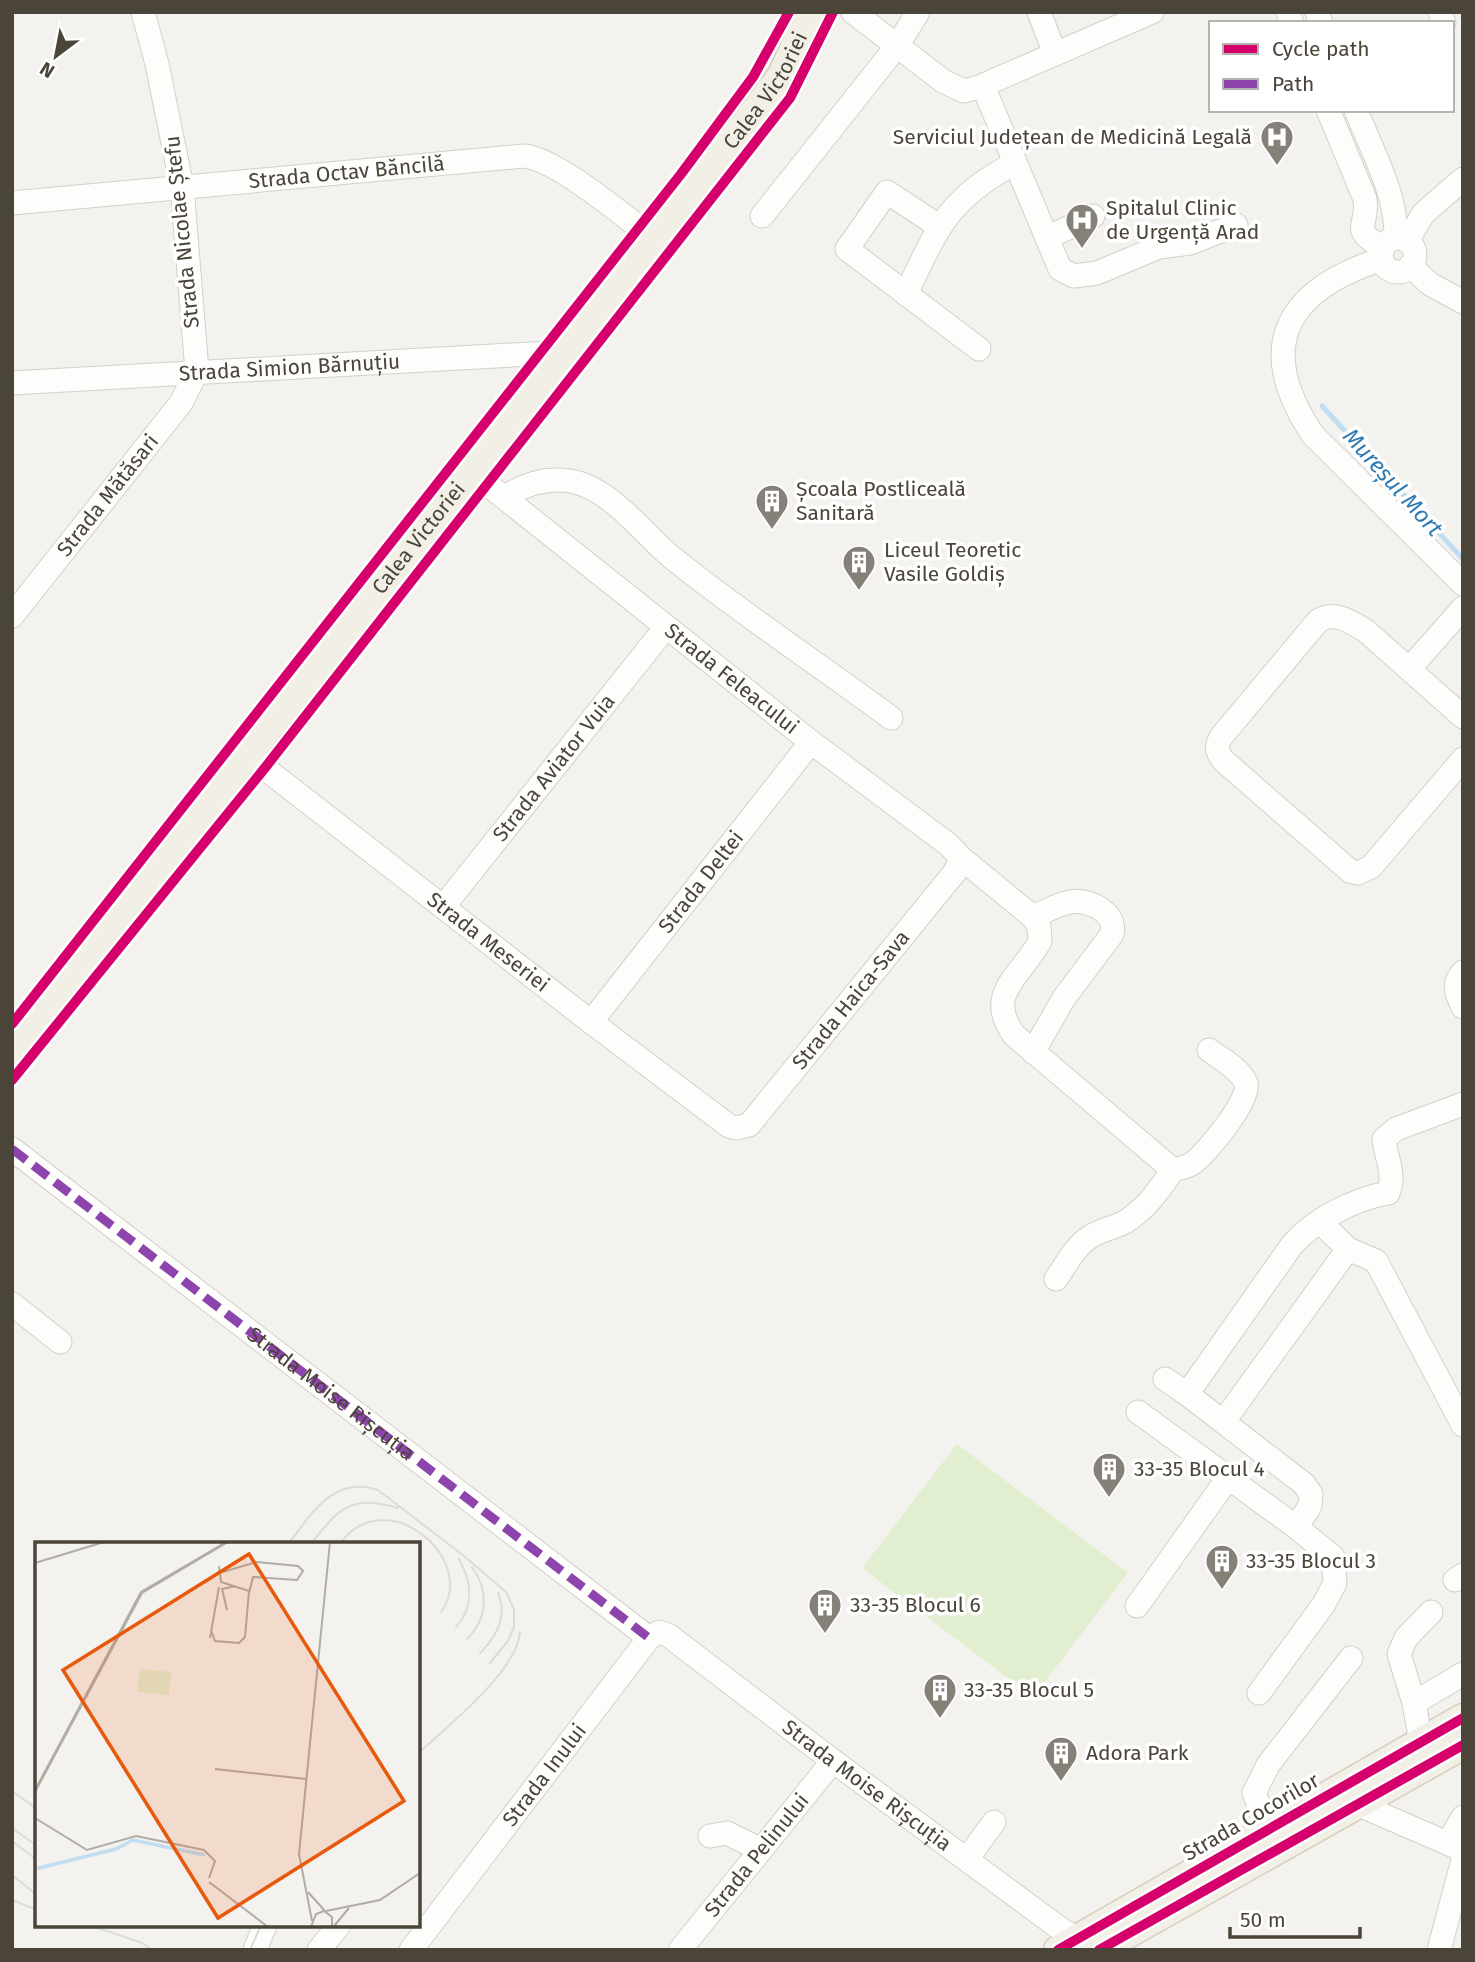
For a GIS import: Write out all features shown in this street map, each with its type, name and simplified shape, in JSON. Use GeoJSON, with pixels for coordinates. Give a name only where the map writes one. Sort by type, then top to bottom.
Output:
{"type":"FeatureCollection","features":[{"type":"Feature","properties":{"kind":"main road","name":"Calea Victoriei"},"geometry":{"type":"LineString","coordinates":[[12,1053],[744,126],[782,75],[811,12]]}},
{"type":"Feature","properties":{"kind":"main road","name":"Strada Cocorilor"},"geometry":{"type":"LineString","coordinates":[[1082,1947],[1345,1798],[1421,1742],[1463,1718]]}},
{"type":"Feature","properties":{"kind":"main road","name":"Strada Cocorilor"},"geometry":{"type":"LineString","coordinates":[[1082,1947],[1268,1828],[1345,1798],[1463,1745]]}},
{"type":"Feature","properties":{"kind":"street","name":"Strada Nicolae Ștefu"},"geometry":{"type":"LineString","coordinates":[[143,12],[157,64],[182,187],[197,371]]}},
{"type":"Feature","properties":{"kind":"street"},"geometry":{"type":"LineString","coordinates":[[853,12],[954,88],[964,91],[983,86],[1152,12]]}},
{"type":"Feature","properties":{"kind":"street"},"geometry":{"type":"LineString","coordinates":[[762,216],[897,46],[918,12]]}},
{"type":"Feature","properties":{"kind":"street"},"geometry":{"type":"LineString","coordinates":[[1039,12],[1055,54]]}},
{"type":"Feature","properties":{"kind":"street"},"geometry":{"type":"LineString","coordinates":[[983,86],[1064,272],[1085,276],[1159,247],[1189,243],[1236,225]]}},
{"type":"Feature","properties":{"kind":"street"},"geometry":{"type":"LineString","coordinates":[[1329,112],[1365,199],[1366,208],[1361,229],[1363,234],[1392,246]]}},
{"type":"Feature","properties":{"kind":"street"},"geometry":{"type":"LineString","coordinates":[[1357,112],[1393,204],[1396,223],[1387,267],[1395,272],[1410,266],[1430,284],[1463,302]]}},
{"type":"Feature","properties":{"kind":"street","name":"Strada Octav Băncilă"},"geometry":{"type":"LineString","coordinates":[[12,203],[533,157],[554,165],[654,239]]}},
{"type":"Feature","properties":{"kind":"street"},"geometry":{"type":"LineString","coordinates":[[906,294],[940,227],[956,205],[976,186],[1015,163]]}},
{"type":"Feature","properties":{"kind":"street"},"geometry":{"type":"LineString","coordinates":[[1463,179],[1392,246],[1327,284],[1304,304],[1286,330],[1282,349],[1282,368],[1297,408],[1313,435],[1463,584]]}},
{"type":"Feature","properties":{"kind":"street"},"geometry":{"type":"LineString","coordinates":[[940,227],[887,192],[848,246],[849,253],[979,348]]}},
{"type":"Feature","properties":{"kind":"street"},"geometry":{"type":"LineString","coordinates":[[1047,238],[1093,216]]}},
{"type":"Feature","properties":{"kind":"street","name":"Strada Simion Bărnuțiu"},"geometry":{"type":"LineString","coordinates":[[12,383],[566,352]]}},
{"type":"Feature","properties":{"kind":"street","name":"Strada Mătăsari"},"geometry":{"type":"LineString","coordinates":[[12,617],[181,403],[197,371]]}},
{"type":"Feature","properties":{"kind":"street","name":"Strada Feleacului"},"geometry":{"type":"LineString","coordinates":[[472,472],[811,742],[949,845],[1033,917]]}},
{"type":"Feature","properties":{"kind":"street"},"geometry":{"type":"LineString","coordinates":[[504,497],[527,484],[546,481],[570,481],[590,488],[610,501],[675,560],[891,718]]}},
{"type":"Feature","properties":{"kind":"street"},"geometry":{"type":"LineString","coordinates":[[1410,668],[1463,608]]}},
{"type":"Feature","properties":{"kind":"street"},"geometry":{"type":"LineString","coordinates":[[1463,717],[1366,631],[1349,621],[1326,616],[1318,621],[1221,737],[1217,752],[1350,871],[1358,873],[1371,867],[1463,759]]}},
{"type":"Feature","properties":{"kind":"street","name":"Strada Aviator Vuia"},"geometry":{"type":"LineString","coordinates":[[443,907],[666,627]]}},
{"type":"Feature","properties":{"kind":"street","name":"Strada Deltei"},"geometry":{"type":"LineString","coordinates":[[591,1022],[811,742]]}},
{"type":"Feature","properties":{"kind":"street","name":"Strada Meseriei"},"geometry":{"type":"LineString","coordinates":[[249,756],[729,1126]]}},
{"type":"Feature","properties":{"kind":"street","name":"Strada Haica-Sava"},"geometry":{"type":"LineString","coordinates":[[729,1126],[736,1128],[749,1125],[955,872],[961,858]]}},
{"type":"Feature","properties":{"kind":"street"},"geometry":{"type":"LineString","coordinates":[[1033,1052],[1064,998],[1112,934],[1113,927],[1106,913],[1092,904],[1080,900],[1070,902],[1033,917],[1039,926],[1040,941],[1005,992],[1002,1014],[1014,1035],[1033,1052],[1173,1170]]}},
{"type":"Feature","properties":{"kind":"street"},"geometry":{"type":"LineString","coordinates":[[1460,975],[1455,987],[1463,1007]]}},
{"type":"Feature","properties":{"kind":"street"},"geometry":{"type":"LineString","coordinates":[[1056,1279],[1089,1237],[1124,1223],[1150,1201],[1173,1170],[1192,1164],[1202,1155],[1242,1104],[1247,1093],[1246,1083],[1209,1050]]}},
{"type":"Feature","properties":{"kind":"street"},"geometry":{"type":"LineString","coordinates":[[1187,1394],[1305,1230],[1358,1202],[1388,1193],[1394,1178],[1384,1139],[1396,1129],[1463,1104]]}},
{"type":"Feature","properties":{"kind":"street","name":"Strada Moise Rișcuția"},"geometry":{"type":"LineString","coordinates":[[12,1149],[654,1635],[668,1635],[1082,1947]]}},
{"type":"Feature","properties":{"kind":"street"},"geometry":{"type":"LineString","coordinates":[[1320,1222],[1348,1249],[1376,1261],[1463,1425]]}},
{"type":"Feature","properties":{"kind":"street"},"geometry":{"type":"LineString","coordinates":[[1224,1421],[1348,1249]]}},
{"type":"Feature","properties":{"kind":"street"},"geometry":{"type":"LineString","coordinates":[[12,1304],[60,1342]]}},
{"type":"Feature","properties":{"kind":"street"},"geometry":{"type":"LineString","coordinates":[[1165,1380],[1224,1421],[1304,1484],[1311,1494],[1310,1506],[1296,1527]]}},
{"type":"Feature","properties":{"kind":"street"},"geometry":{"type":"LineString","coordinates":[[1138,1412],[1333,1557],[1335,1583],[1324,1604],[1259,1693]]}},
{"type":"Feature","properties":{"kind":"street"},"geometry":{"type":"LineString","coordinates":[[1137,1606],[1228,1478]]}},
{"type":"Feature","properties":{"kind":"street"},"geometry":{"type":"LineString","coordinates":[[1421,1742],[1414,1703],[1399,1654],[1406,1638],[1431,1612]]}},
{"type":"Feature","properties":{"kind":"street","name":"Strada Inului"},"geometry":{"type":"LineString","coordinates":[[411,1950],[425,1916],[654,1635]]}},
{"type":"Feature","properties":{"kind":"street"},"geometry":{"type":"LineString","coordinates":[[1268,1828],[1254,1793],[1258,1784],[1268,1765],[1351,1658]]}},
{"type":"Feature","properties":{"kind":"street"},"geometry":{"type":"LineString","coordinates":[[1414,1703],[1463,1674]]}},
{"type":"Feature","properties":{"kind":"street","name":"Strada Pelinului"},"geometry":{"type":"LineString","coordinates":[[680,1950],[833,1761]]}},
{"type":"Feature","properties":{"kind":"street"},"geometry":{"type":"LineString","coordinates":[[1345,1798],[1458,1851]]}},
{"type":"Feature","properties":{"kind":"street"},"geometry":{"type":"LineString","coordinates":[[1439,1950],[1463,1817]]}},
{"type":"Feature","properties":{"kind":"street"},"geometry":{"type":"LineString","coordinates":[[967,1859],[994,1822]]}},
{"type":"Feature","properties":{"kind":"street"},"geometry":{"type":"LineString","coordinates":[[710,1836],[727,1833],[761,1850]]}},
{"type":"Feature","properties":{"kind":"street"},"geometry":{"type":"LineString","coordinates":[[255,1950],[264,1927]]}},
{"type":"Feature","properties":{"kind":"street"},"geometry":{"type":"LineString","coordinates":[[319,1950],[337,1927]]}},
{"type":"Feature","properties":{"kind":"green space"},"geometry":{"type":"Polygon","coordinates":[[[957,1444],[1128,1573],[1033,1697],[862,1568],[957,1444]]]}},
{"type":"Feature","properties":{"kind":"waterway","name":"Mureșul Mort"},"geometry":{"type":"LineString","coordinates":[[1322,406],[1463,559]]}},
{"type":"Feature","properties":{"kind":"tram line"},"geometry":{"type":"LineString","coordinates":[[290,1542],[315,1510],[336,1493],[348,1488],[378,1490],[507,1593],[514,1610],[514,1627],[508,1641],[490,1663]]}},
{"type":"Feature","properties":{"kind":"tram line"},"geometry":{"type":"LineString","coordinates":[[313,1542],[330,1521],[347,1507],[369,1503],[398,1508]]}},
{"type":"Feature","properties":{"kind":"tram line"},"geometry":{"type":"LineString","coordinates":[[342,1542],[359,1526],[380,1520],[402,1523],[422,1534],[438,1550],[448,1570],[450,1591],[441,1612]]}},
{"type":"Feature","properties":{"kind":"tram line"},"geometry":{"type":"LineString","coordinates":[[456,1627],[466,1611],[470,1594],[467,1577],[459,1559]]}},
{"type":"Feature","properties":{"kind":"tram line"},"geometry":{"type":"LineString","coordinates":[[467,1639],[479,1622],[484,1604],[481,1585],[472,1567]]}},
{"type":"Feature","properties":{"kind":"tram line"},"geometry":{"type":"LineString","coordinates":[[480,1653],[499,1625],[502,1610],[498,1593]]}},
{"type":"Feature","properties":{"kind":"tram line"},"geometry":{"type":"LineString","coordinates":[[420,1752],[494,1681],[516,1648],[520,1632]]}},
{"type":"Feature","properties":{"kind":"tram line"},"geometry":{"type":"LineString","coordinates":[[1071,1950],[1273,1832],[1463,1726]]}},
{"type":"Feature","properties":{"kind":"tram line"},"geometry":{"type":"LineString","coordinates":[[12,1791],[35,1808]]}},
{"type":"Feature","properties":{"kind":"tram line"},"geometry":{"type":"LineString","coordinates":[[12,1828],[35,1845]]}},
{"type":"Feature","properties":{"kind":"tram line"},"geometry":{"type":"LineString","coordinates":[[12,1841],[35,1858]]}},
{"type":"Feature","properties":{"kind":"tram line"},"geometry":{"type":"LineString","coordinates":[[12,1875],[35,1893]]}},
{"type":"Feature","properties":{"kind":"tram line"},"geometry":{"type":"LineString","coordinates":[[12,1900],[35,1909]]}},
{"type":"Feature","properties":{"kind":"tram line"},"geometry":{"type":"LineString","coordinates":[[96,1927],[142,1943],[153,1950]]}},
{"type":"Feature","properties":{"kind":"tram line"},"geometry":{"type":"LineString","coordinates":[[250,1950],[260,1927]]}},
{"type":"Feature","properties":{"kind":"marked path"},"geometry":{"type":"LineString","coordinates":[[12,1149],[649,1638]]}},
{"type":"Feature","properties":{"kind":"cycle path"},"geometry":{"type":"LineString","coordinates":[[12,1024],[681,174],[753,77],[789,12]]}},
{"type":"Feature","properties":{"kind":"cycle path"},"geometry":{"type":"LineString","coordinates":[[12,1080],[264,769],[790,98],[833,12]]}},
{"type":"Feature","properties":{"kind":"cycle path"},"geometry":{"type":"LineString","coordinates":[[1058,1950],[1463,1718]]}},
{"type":"Feature","properties":{"kind":"cycle path"},"geometry":{"type":"LineString","coordinates":[[1099,1950],[1463,1745]]}},
{"type":"Feature","properties":{"kind":"place","name":"Serviciul Județean de Medicină Legală"},"geometry":{"type":"Point","coordinates":[1277,167]}},
{"type":"Feature","properties":{"kind":"place","name":"Spitalul Clinic de Urgență Arad"},"geometry":{"type":"Point","coordinates":[1082,250]}},
{"type":"Feature","properties":{"kind":"place","name":"Școala Postliceală Sanitară"},"geometry":{"type":"Point","coordinates":[772,531]}},
{"type":"Feature","properties":{"kind":"place","name":"Liceul Teoretic Vasile Goldiș"},"geometry":{"type":"Point","coordinates":[859,592]}},
{"type":"Feature","properties":{"kind":"place","name":"33-35 Blocul 4"},"geometry":{"type":"Point","coordinates":[1109,1499]}},
{"type":"Feature","properties":{"kind":"place","name":"33-35 Blocul 3"},"geometry":{"type":"Point","coordinates":[1222,1591]}},
{"type":"Feature","properties":{"kind":"place","name":"33-35 Blocul 6"},"geometry":{"type":"Point","coordinates":[825,1635]}},
{"type":"Feature","properties":{"kind":"place","name":"33-35 Blocul 5"},"geometry":{"type":"Point","coordinates":[940,1720]}},
{"type":"Feature","properties":{"kind":"place","name":"Adora Park"},"geometry":{"type":"Point","coordinates":[1061,1783]}}]}
